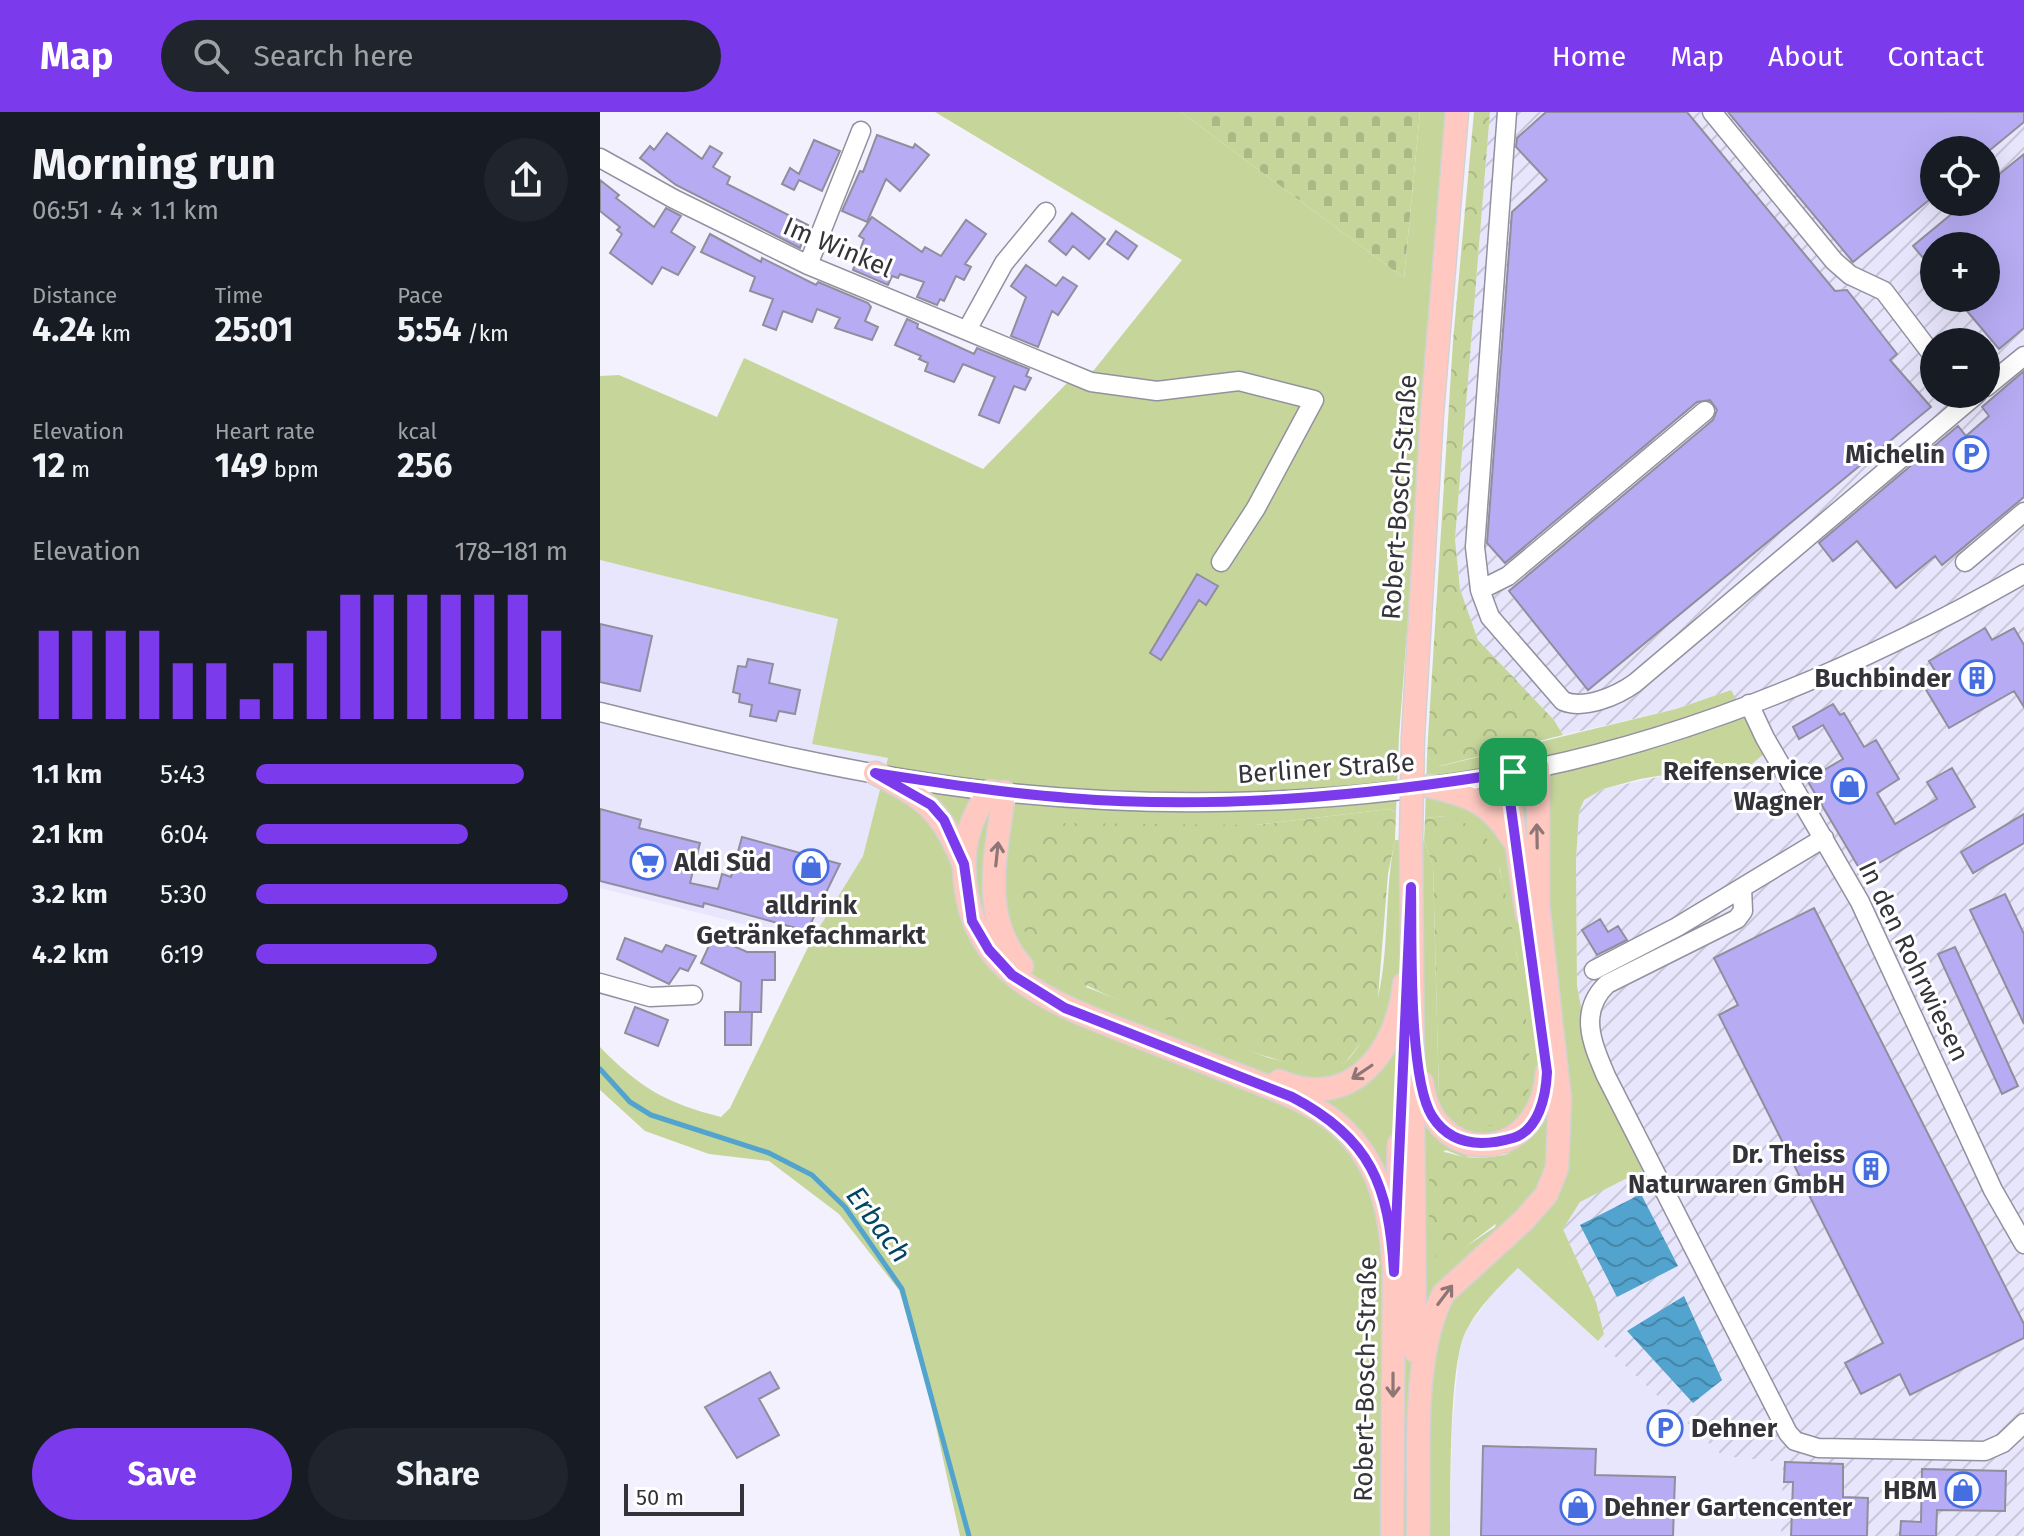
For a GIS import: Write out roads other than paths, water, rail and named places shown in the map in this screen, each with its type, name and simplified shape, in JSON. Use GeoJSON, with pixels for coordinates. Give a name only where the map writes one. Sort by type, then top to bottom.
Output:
{"type":"FeatureCollection","features":[{"type":"Feature","properties":{"kind":"main road","name":"Robert-Bosch-Straße"},"geometry":{"type":"LineString","coordinates":[[1417,1536],[1411,887],[1413,737],[1432,414],[1457,112]]}},
{"type":"Feature","properties":{"kind":"main road"},"geometry":{"type":"LineString","coordinates":[[1417,1536],[1425,1341],[1433,1312],[1444,1293],[1546,1195],[1557,1168],[1560,1100],[1538,904],[1538,768]]}},
{"type":"Feature","properties":{"kind":"main road"},"geometry":{"type":"LineString","coordinates":[[1414,1027],[1424,1100],[1433,1117],[1449,1134],[1469,1144],[1494,1144],[1519,1136],[1534,1120],[1546,1096],[1547,1072],[1510,801],[1513,772]]}},
{"type":"Feature","properties":{"kind":"main road"},"geometry":{"type":"LineString","coordinates":[[875,773],[931,805],[944,820],[964,864],[972,921],[989,950],[1012,975],[1065,1008],[1283,1088],[1316,1089],[1339,1085],[1376,1063],[1397,1022],[1407,951]]}},
{"type":"Feature","properties":{"kind":"main road"},"geometry":{"type":"LineString","coordinates":[[1429,786],[1483,804],[1499,816],[1515,844]]}},
{"type":"Feature","properties":{"kind":"main road"},"geometry":{"type":"LineString","coordinates":[[964,864],[978,805],[998,792]]}},
{"type":"Feature","properties":{"kind":"main road"},"geometry":{"type":"LineString","coordinates":[[998,792],[993,887],[995,917],[1006,946],[1021,965],[1066,996],[1283,1088],[1346,1131],[1364,1154],[1385,1199],[1394,1272]]}},
{"type":"Feature","properties":{"kind":"main road","name":"Robert-Bosch-Straße"},"geometry":{"type":"LineString","coordinates":[[1392,1536],[1394,1272],[1411,887]]}},
{"type":"Feature","properties":{"kind":"street"},"geometry":{"type":"LineString","coordinates":[[1507,112],[1474,528],[1480,590],[1490,617],[1554,695],[1572,705],[1614,696],[1635,683],[1955,408]]}},
{"type":"Feature","properties":{"kind":"street"},"geometry":{"type":"LineString","coordinates":[[1712,112],[1834,261],[1850,275],[1884,291],[1920,339]]}},
{"type":"Feature","properties":{"kind":"street"},"geometry":{"type":"LineString","coordinates":[[808,265],[861,131]]}},
{"type":"Feature","properties":{"kind":"street","name":"Im Winkel"},"geometry":{"type":"LineString","coordinates":[[600,158],[674,199],[808,265],[1060,372],[1125,389],[1157,391],[1239,381],[1314,400],[1256,508],[1221,562]]}},
{"type":"Feature","properties":{"kind":"street"},"geometry":{"type":"LineString","coordinates":[[967,330],[1004,263],[1046,212]]}},
{"type":"Feature","properties":{"kind":"street"},"geometry":{"type":"LineString","coordinates":[[2000,376],[2024,356]]}},
{"type":"Feature","properties":{"kind":"street"},"geometry":{"type":"LineString","coordinates":[[1480,590],[1508,576],[1705,411]]}},
{"type":"Feature","properties":{"kind":"street"},"geometry":{"type":"LineString","coordinates":[[1965,562],[2024,512]]}},
{"type":"Feature","properties":{"kind":"street","name":"Berliner Straße"},"geometry":{"type":"LineString","coordinates":[[600,712],[742,747],[875,773],[998,792],[1072,798],[1211,802],[1429,786],[1538,768],[1671,731],[1749,704],[1892,645],[2024,574]]}},
{"type":"Feature","properties":{"kind":"street","name":"In den Rohrwiesen"},"geometry":{"type":"LineString","coordinates":[[1749,704],[1765,738],[1860,902],[1993,1190],[2024,1244]]}},
{"type":"Feature","properties":{"kind":"street"},"geometry":{"type":"LineString","coordinates":[[1594,970],[1742,888],[1824,838]]}},
{"type":"Feature","properties":{"kind":"street"},"geometry":{"type":"LineString","coordinates":[[1742,888],[1743,911],[1737,919],[1607,984],[1590,1005],[1589,1015],[1595,1046],[1606,1076],[1788,1433],[1795,1441],[1818,1448],[1985,1451],[2003,1443],[2024,1423]]}},
{"type":"Feature","properties":{"kind":"street"},"geometry":{"type":"LineString","coordinates":[[600,983],[650,997],[693,995]]}},
{"type":"Feature","properties":{"kind":"water"},"geometry":{"type":"Polygon","coordinates":[[[1641,1194],[1678,1266],[1617,1297],[1580,1225],[1641,1194]]]}},
{"type":"Feature","properties":{"kind":"water"},"geometry":{"type":"Polygon","coordinates":[[[1684,1296],[1722,1380],[1693,1403],[1627,1331],[1684,1296]]]}},
{"type":"Feature","properties":{"kind":"waterway","name":"Erbach"},"geometry":{"type":"LineString","coordinates":[[600,1069],[630,1102],[651,1115],[769,1153],[812,1175],[845,1207],[902,1289],[969,1536]]}},
{"type":"Feature","properties":{"kind":"place","name":"Michelin"},"geometry":{"type":"Point","coordinates":[1971,454]}},
{"type":"Feature","properties":{"kind":"place","name":"Buchbinder"},"geometry":{"type":"Point","coordinates":[1977,678]}},
{"type":"Feature","properties":{"kind":"place","name":"Reifenservice Wagner"},"geometry":{"type":"Point","coordinates":[1849,786]}},
{"type":"Feature","properties":{"kind":"place","name":"Aldi Süd"},"geometry":{"type":"Point","coordinates":[648,862]}},
{"type":"Feature","properties":{"kind":"place","name":"alldrink Getränkefachmarkt"},"geometry":{"type":"Point","coordinates":[811,867]}},
{"type":"Feature","properties":{"kind":"place","name":"Dr. Theiss Naturwaren GmbH"},"geometry":{"type":"Point","coordinates":[1871,1169]}},
{"type":"Feature","properties":{"kind":"place","name":"Dehner"},"geometry":{"type":"Point","coordinates":[1665,1428]}},
{"type":"Feature","properties":{"kind":"place","name":"HBM"},"geometry":{"type":"Point","coordinates":[1963,1490]}},
{"type":"Feature","properties":{"kind":"place","name":"Dehner Gartencenter"},"geometry":{"type":"Point","coordinates":[1578,1507]}}]}
